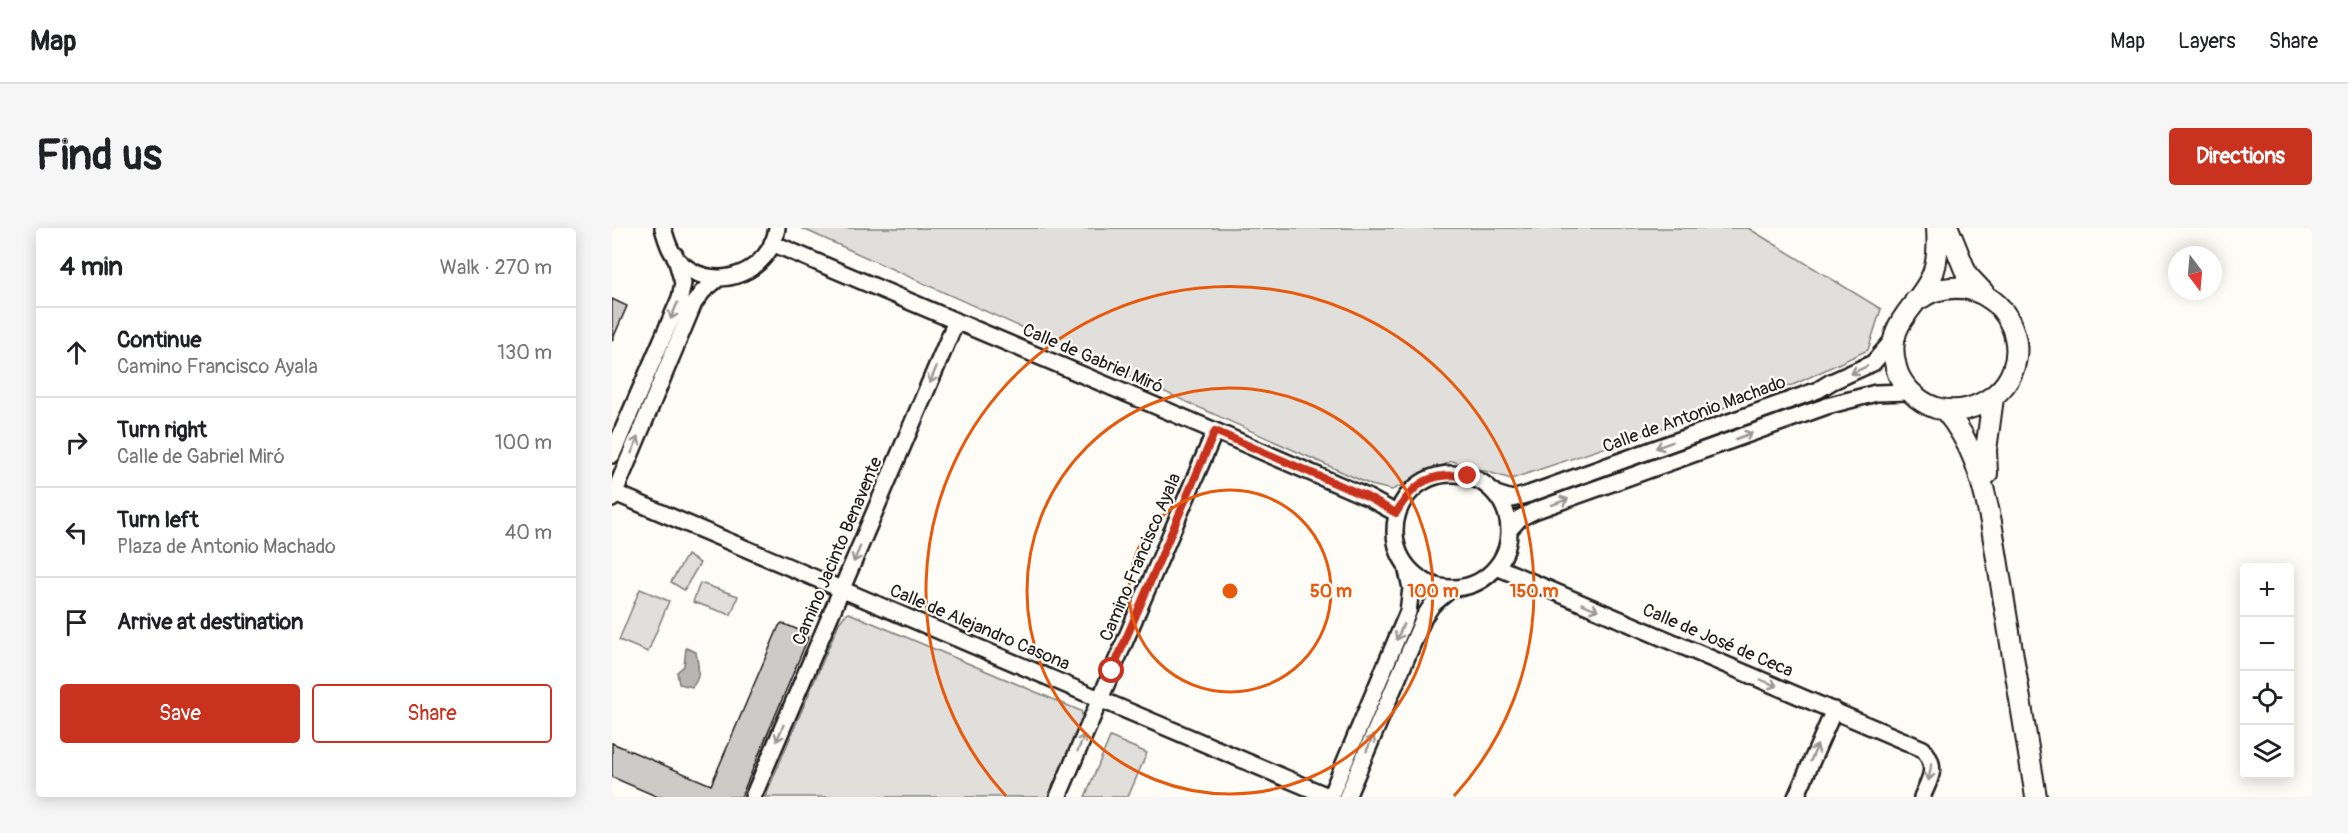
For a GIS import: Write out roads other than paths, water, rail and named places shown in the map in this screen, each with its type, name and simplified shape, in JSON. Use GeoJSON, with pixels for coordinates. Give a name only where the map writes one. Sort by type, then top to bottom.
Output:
{"type":"FeatureCollection","features":[{"type":"Feature","properties":{"kind":"main road"},"geometry":{"type":"LineString","coordinates":[[1937,228],[1936,259],[1932,276],[1900,319],[1893,340],[1896,368],[1910,392],[1927,405],[1946,410],[1969,410],[1993,398],[2010,379],[2017,356],[2014,329],[2003,310],[1967,275],[1948,228]]}},
{"type":"Feature","properties":{"kind":"main road"},"geometry":{"type":"LineString","coordinates":[[1915,301],[1934,291],[1956,287],[1986,295]]}},
{"type":"Feature","properties":{"kind":"main road"},"geometry":{"type":"LineString","coordinates":[[1993,398],[1986,450],[1991,522],[2036,797]]}},
{"type":"Feature","properties":{"kind":"main road"},"geometry":{"type":"LineString","coordinates":[[1946,410],[1961,430],[1974,457],[1991,522]]}},
{"type":"Feature","properties":{"kind":"street"},"geometry":{"type":"LineString","coordinates":[[663,228],[667,244],[683,265],[700,275],[719,279],[733,277],[755,267],[767,254],[777,228]]}},
{"type":"Feature","properties":{"kind":"street","name":"Calle de Gabriel Miró"},"geometry":{"type":"LineString","coordinates":[[772,243],[1215,431],[1367,497],[1396,513]]}},
{"type":"Feature","properties":{"kind":"street"},"geometry":{"type":"LineString","coordinates":[[612,455],[680,298],[683,283],[675,255]]}},
{"type":"Feature","properties":{"kind":"street"},"geometry":{"type":"LineString","coordinates":[[613,496],[694,303],[703,291],[719,279]]}},
{"type":"Feature","properties":{"kind":"street","name":"Camino Jacinto Benavente"},"geometry":{"type":"LineString","coordinates":[[753,797],[956,321]]}},
{"type":"Feature","properties":{"kind":"street","name":"Calle de Antonio Machado"},"geometry":{"type":"LineString","coordinates":[[1496,494],[1512,498],[1529,494],[1818,390],[1873,363],[1893,340]]}},
{"type":"Feature","properties":{"kind":"street","name":"Calle de Antonio Machado"},"geometry":{"type":"LineString","coordinates":[[1510,529],[1520,518],[1534,511],[1827,406],[1876,393],[1910,392]]}},
{"type":"Feature","properties":{"kind":"street","name":"Camino Francisco Ayala"},"geometry":{"type":"LineString","coordinates":[[1058,797],[1215,431]]}},
{"type":"Feature","properties":{"kind":"street"},"geometry":{"type":"LineString","coordinates":[[1446,474],[1468,476],[1480,481],[1496,494],[1504,507],[1510,529],[1509,542],[1497,567],[1486,578],[1464,588],[1451,589],[1432,585],[1414,575],[1399,555],[1394,535],[1396,513],[1408,493],[1427,479],[1446,474]]}},
{"type":"Feature","properties":{"kind":"street","name":"Calle de Alejandro Casona"},"geometry":{"type":"LineString","coordinates":[[613,496],[842,590],[1330,797]]}},
{"type":"Feature","properties":{"kind":"street"},"geometry":{"type":"LineString","coordinates":[[1330,797],[1408,612],[1411,588],[1406,566]]}},
{"type":"Feature","properties":{"kind":"street","name":"Calle de José de Ceca"},"geometry":{"type":"LineString","coordinates":[[1497,567],[1923,749],[1932,759],[1932,775],[1922,797]]}},
{"type":"Feature","properties":{"kind":"street"},"geometry":{"type":"LineString","coordinates":[[1347,797],[1424,617],[1432,605],[1451,589]]}},
{"type":"Feature","properties":{"kind":"street"},"geometry":{"type":"LineString","coordinates":[[1796,797],[1834,710]]}}]}
